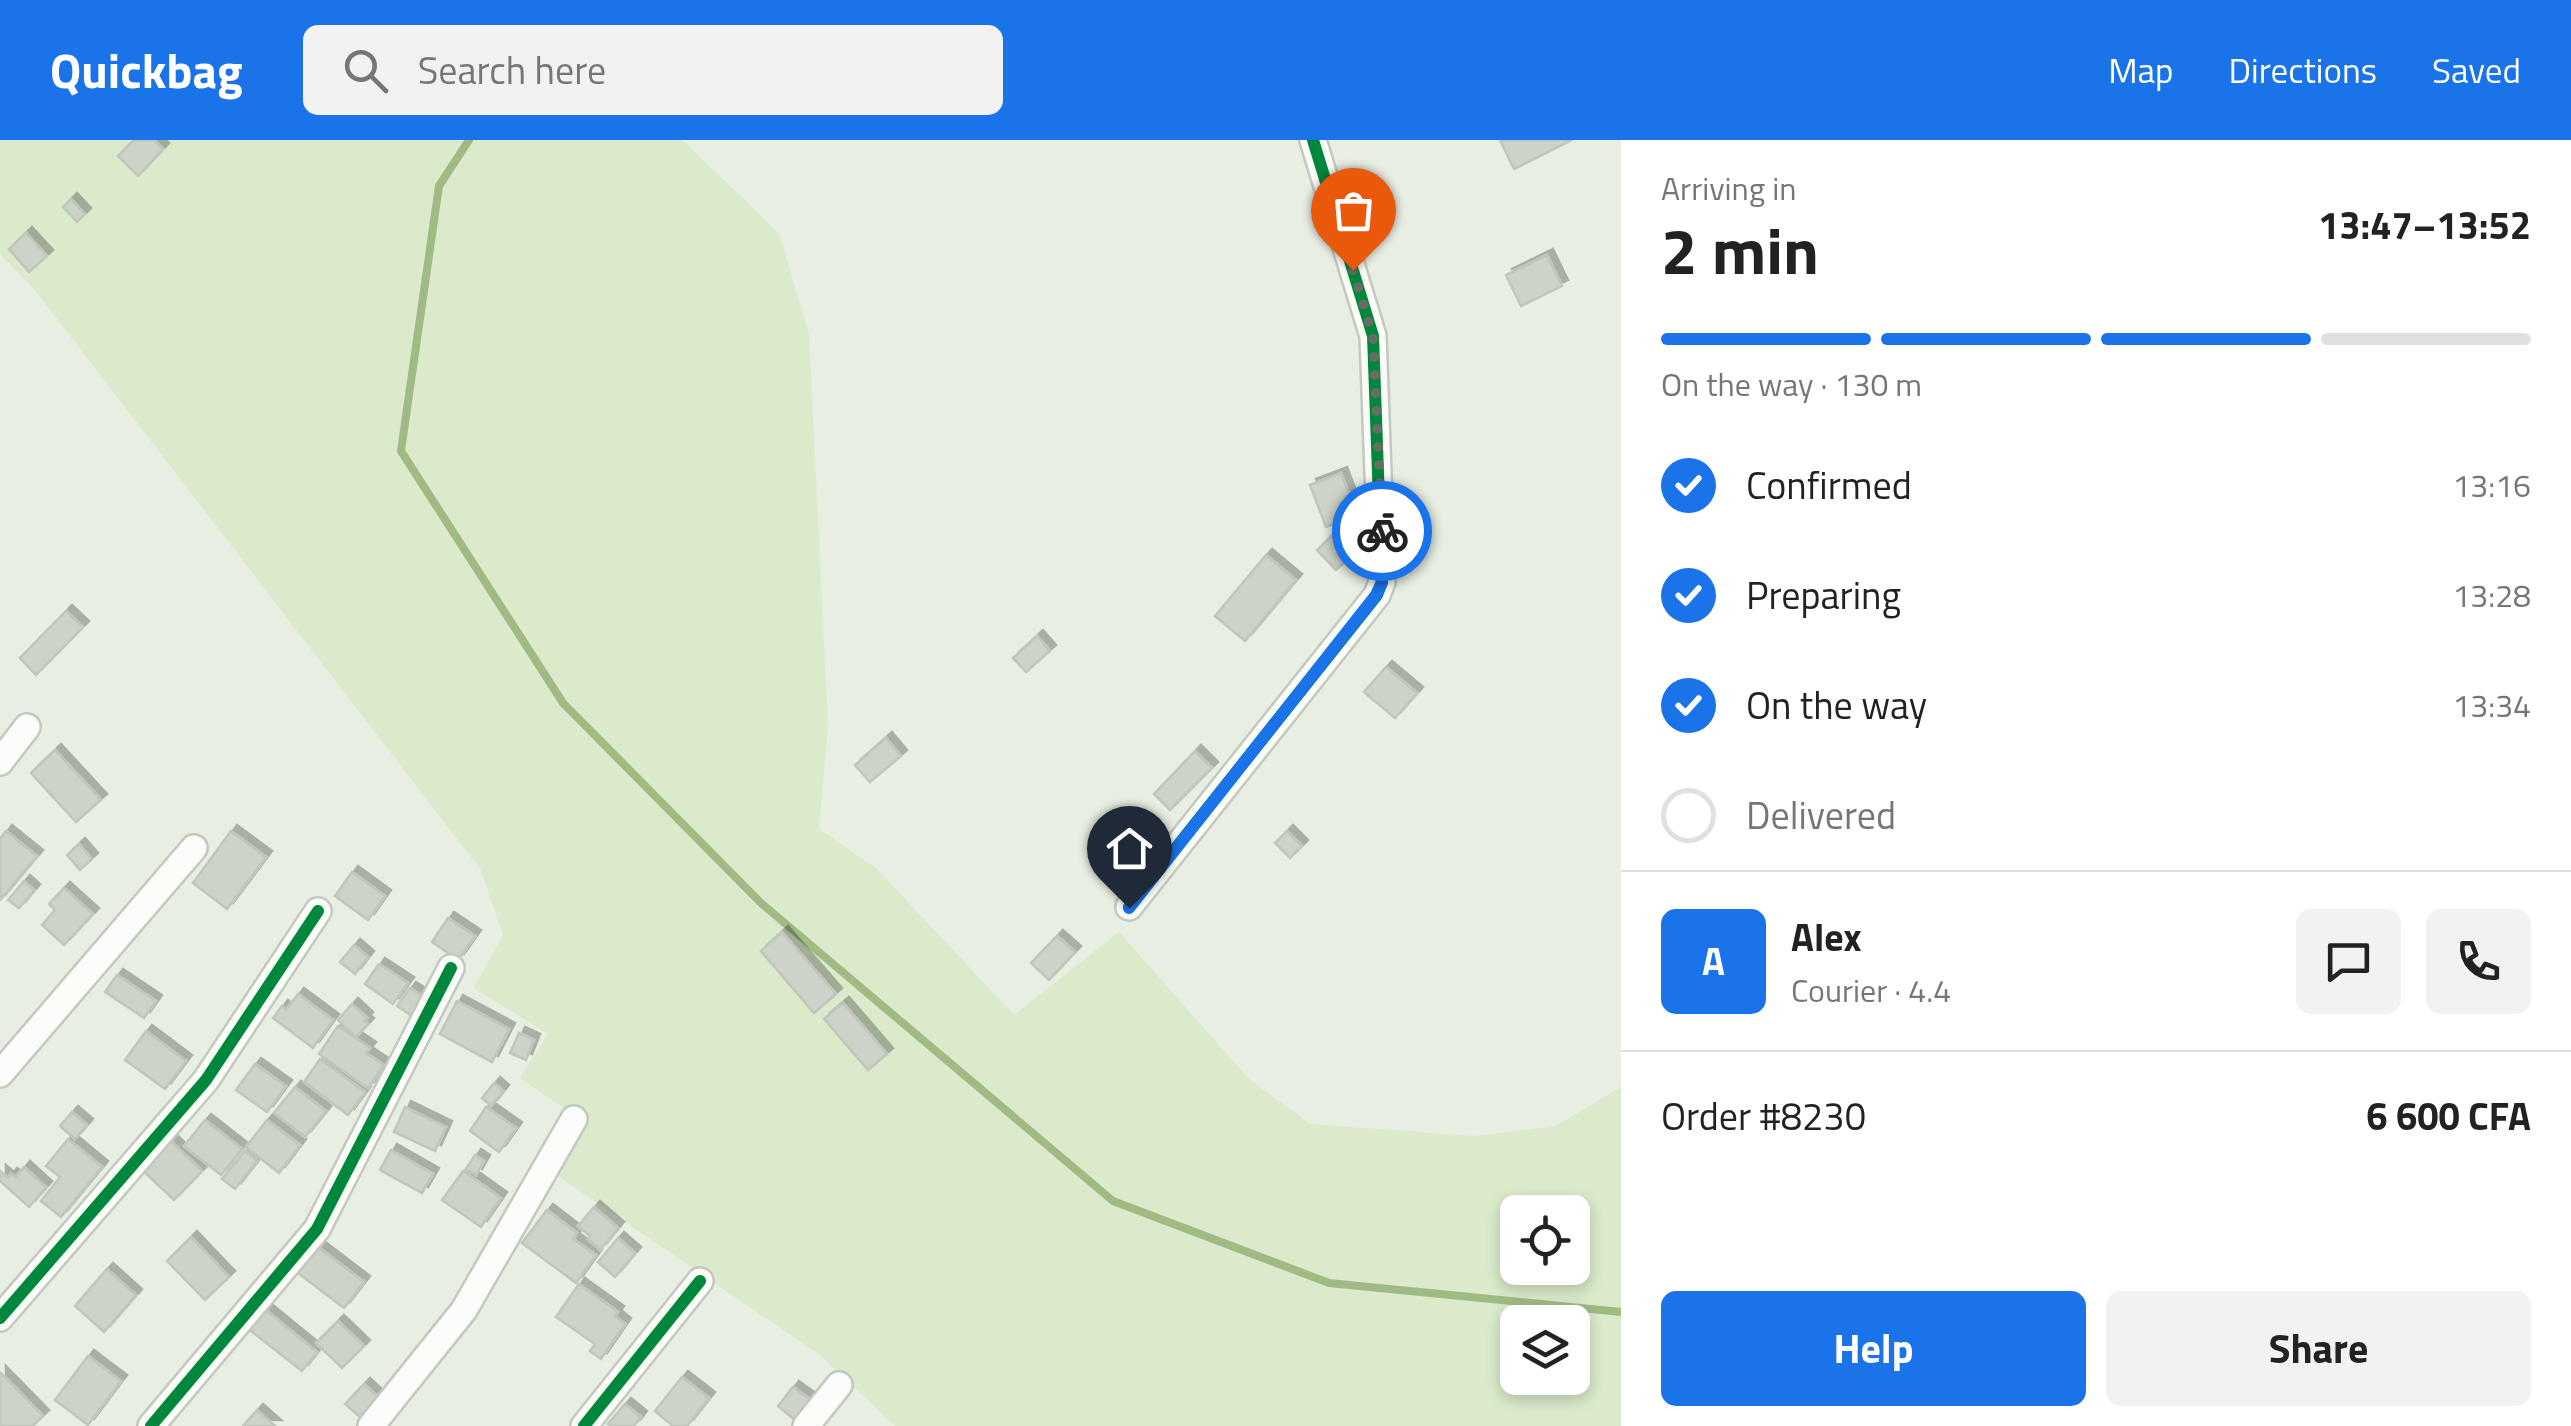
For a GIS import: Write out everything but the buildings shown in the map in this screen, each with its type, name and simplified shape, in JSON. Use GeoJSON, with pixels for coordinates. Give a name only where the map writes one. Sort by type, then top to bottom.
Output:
{"type":"FeatureCollection","features":[{"type":"Feature","properties":{"kind":"street"},"geometry":{"type":"LineString","coordinates":[[1129,908],[1376,595],[1382,582],[1373,336],[1313,140]]}},
{"type":"Feature","properties":{"kind":"street"},"geometry":{"type":"LineString","coordinates":[[0,762],[27,728]]}},
{"type":"Feature","properties":{"kind":"street"},"geometry":{"type":"LineString","coordinates":[[0,1074],[194,848]]}},
{"type":"Feature","properties":{"kind":"street"},"geometry":{"type":"LineString","coordinates":[[0,1318],[206,1080],[318,910]]}},
{"type":"Feature","properties":{"kind":"street"},"geometry":{"type":"LineString","coordinates":[[151,1426],[316,1229],[451,968]]}},
{"type":"Feature","properties":{"kind":"street"},"geometry":{"type":"LineString","coordinates":[[371,1426],[464,1310],[574,1119]]}},
{"type":"Feature","properties":{"kind":"street"},"geometry":{"type":"LineString","coordinates":[[584,1426],[700,1281]]}},
{"type":"Feature","properties":{"kind":"street"},"geometry":{"type":"LineString","coordinates":[[806,1426],[839,1385]]}},
{"type":"Feature","properties":{"kind":"green space"},"geometry":{"type":"Polygon","coordinates":[[[0,140],[682,140],[779,233],[809,334],[828,726],[819,829],[877,869],[1014,1015],[1119,932],[1249,1079],[1310,1124],[1474,1136],[1556,1126],[1621,1087],[1621,1426],[895,1426],[820,1355],[558,1176],[587,1124],[520,1078],[548,1034],[474,988],[503,935],[481,870],[31,285],[0,254],[0,140]]]}},
{"type":"Feature","properties":{"kind":"waterway"},"geometry":{"type":"LineString","coordinates":[[469,140],[439,186],[401,451],[563,703],[761,903],[1113,1201],[1329,1283],[1621,1312]]}},
{"type":"Feature","properties":{"kind":"cycle path"},"geometry":{"type":"LineString","coordinates":[[1129,907],[1377,595],[1382,582],[1373,336],[1313,140]]}},
{"type":"Feature","properties":{"kind":"cycle path"},"geometry":{"type":"LineString","coordinates":[[0,1318],[206,1080],[318,911]]}},
{"type":"Feature","properties":{"kind":"cycle path"},"geometry":{"type":"LineString","coordinates":[[151,1426],[317,1229],[451,968]]}},
{"type":"Feature","properties":{"kind":"cycle path"},"geometry":{"type":"LineString","coordinates":[[584,1426],[700,1281]]}},
{"type":"Feature","properties":{"kind":"way so far"},"geometry":{"type":"LineString","coordinates":[[1353,270],[1373,336],[1382,531]]}},
{"type":"Feature","properties":{"kind":"route"},"geometry":{"type":"LineString","coordinates":[[1129,908],[1376,595],[1384,566],[1382,531]]}}]}
